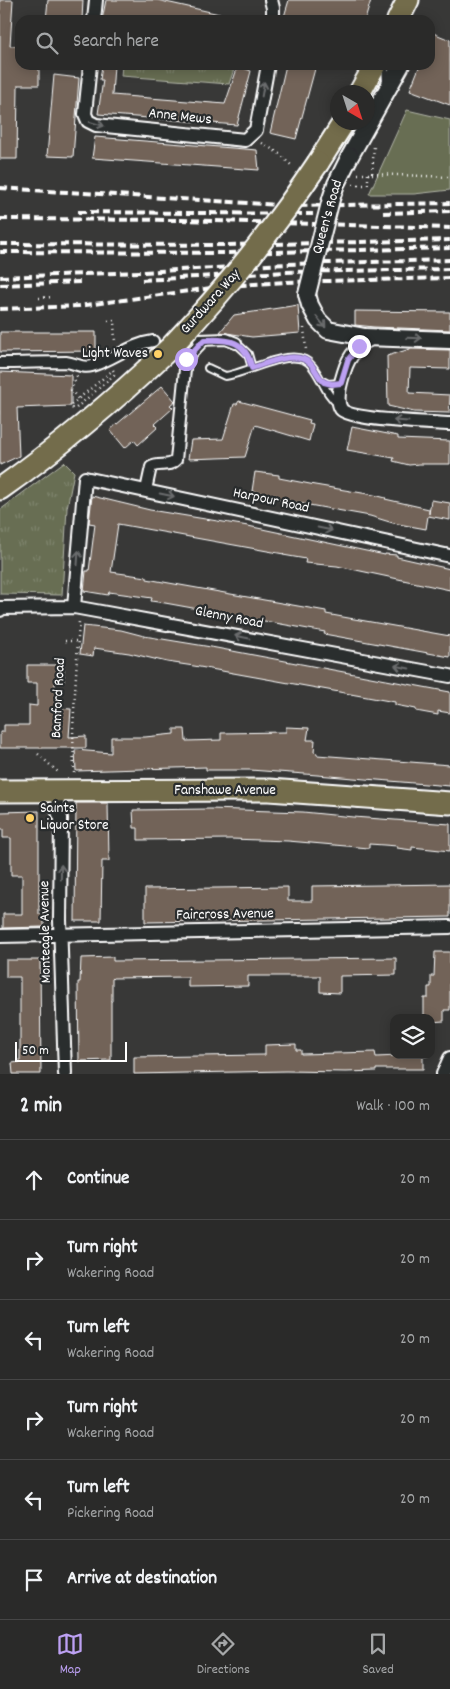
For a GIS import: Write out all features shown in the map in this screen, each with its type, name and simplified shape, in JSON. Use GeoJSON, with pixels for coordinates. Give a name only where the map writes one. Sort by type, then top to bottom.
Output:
{"type":"FeatureCollection","features":[{"type":"Feature","properties":{"kind":"main road"},"geometry":{"type":"LineString","coordinates":[[401,15],[409,0]]}},
{"type":"Feature","properties":{"kind":"main road"},"geometry":{"type":"LineString","coordinates":[[364,85],[372,70]]}},
{"type":"Feature","properties":{"kind":"main road","name":"Gurdwara Way"},"geometry":{"type":"LineString","coordinates":[[0,489],[86,424],[161,344],[205,310],[255,250],[318,163],[339,130]]}},
{"type":"Feature","properties":{"kind":"main road","name":"Fanshawe Avenue"},"geometry":{"type":"LineString","coordinates":[[0,791],[65,781],[101,791],[269,790],[450,803]]}},
{"type":"Feature","properties":{"kind":"street"},"geometry":{"type":"LineString","coordinates":[[94,15],[96,0]]}},
{"type":"Feature","properties":{"kind":"street"},"geometry":{"type":"LineString","coordinates":[[270,0],[273,15]]}},
{"type":"Feature","properties":{"kind":"street"},"geometry":{"type":"LineString","coordinates":[[409,0],[410,15]]}},
{"type":"Feature","properties":{"kind":"street","name":"Anne Mews"},"geometry":{"type":"LineString","coordinates":[[89,70],[85,114],[88,121],[96,125],[245,140],[253,133]]}},
{"type":"Feature","properties":{"kind":"street"},"geometry":{"type":"LineString","coordinates":[[253,133],[256,130],[267,70]]}},
{"type":"Feature","properties":{"kind":"street","name":"Queen's Road"},"geometry":{"type":"LineString","coordinates":[[379,337],[348,335],[328,330],[318,320],[310,306],[307,294],[336,184],[398,70]]}},
{"type":"Feature","properties":{"kind":"street"},"geometry":{"type":"LineString","coordinates":[[450,340],[379,337],[362,345],[348,360],[341,383],[339,405],[344,412],[352,415],[450,424]]}},
{"type":"Feature","properties":{"kind":"street"},"geometry":{"type":"LineString","coordinates":[[146,490],[151,467],[155,465],[170,465],[176,460],[186,359],[202,340],[226,340],[236,343]]}},
{"type":"Feature","properties":{"kind":"street"},"geometry":{"type":"LineString","coordinates":[[0,362],[68,362],[81,367],[98,364],[136,344],[161,344]]}},
{"type":"Feature","properties":{"kind":"street","name":"Harpour Road"},"geometry":{"type":"LineString","coordinates":[[74,606],[85,478],[450,556]]}},
{"type":"Feature","properties":{"kind":"street","name":"Glenny Road"},"geometry":{"type":"LineString","coordinates":[[0,609],[74,606],[450,676]]}},
{"type":"Feature","properties":{"kind":"street","name":"Monteagle Avenue"},"geometry":{"type":"LineString","coordinates":[[65,781],[57,810],[61,818],[65,1074]]}},
{"type":"Feature","properties":{"kind":"street","name":"Faircross Avenue"},"geometry":{"type":"LineString","coordinates":[[0,936],[450,927]]}},
{"type":"Feature","properties":{"kind":"street"},"geometry":{"type":"LineString","coordinates":[[443,1074],[450,1058]]}},
{"type":"Feature","properties":{"kind":"lane"},"geometry":{"type":"LineString","coordinates":[[385,70],[385,94]]}},
{"type":"Feature","properties":{"kind":"lane"},"geometry":{"type":"LineString","coordinates":[[236,343],[248,354],[252,368]]}},
{"type":"Feature","properties":{"kind":"lane"},"geometry":{"type":"LineString","coordinates":[[208,368],[225,376],[281,359],[297,357],[305,359],[312,364],[331,398],[339,405]]}},
{"type":"Feature","properties":{"kind":"lane"},"geometry":{"type":"LineString","coordinates":[[319,377],[328,384],[341,383]]}},
{"type":"Feature","properties":{"kind":"path"},"geometry":{"type":"LineString","coordinates":[[253,133],[264,145],[280,154],[294,168]]}},
{"type":"Feature","properties":{"kind":"path"},"geometry":{"type":"LineString","coordinates":[[354,174],[450,177]]}},
{"type":"Feature","properties":{"kind":"path"},"geometry":{"type":"LineString","coordinates":[[352,185],[368,185],[370,174]]}},
{"type":"Feature","properties":{"kind":"path"},"geometry":{"type":"LineString","coordinates":[[39,298],[52,297]]}},
{"type":"Feature","properties":{"kind":"path"},"geometry":{"type":"LineString","coordinates":[[108,321],[114,320],[116,356]]}},
{"type":"Feature","properties":{"kind":"path"},"geometry":{"type":"LineString","coordinates":[[78,399],[72,390],[81,367]]}},
{"type":"Feature","properties":{"kind":"path"},"geometry":{"type":"LineString","coordinates":[[75,409],[70,406],[111,371],[114,371],[114,375],[79,405]]}},
{"type":"Feature","properties":{"kind":"path","name":"Bamford Road"},"geometry":{"type":"LineString","coordinates":[[65,781],[73,729],[80,621]]}},
{"type":"Feature","properties":{"kind":"path"},"geometry":{"type":"LineString","coordinates":[[66,641],[78,641]]}},
{"type":"Feature","properties":{"kind":"path"},"geometry":{"type":"LineString","coordinates":[[38,754],[65,781]]}},
{"type":"Feature","properties":{"kind":"green space"},"geometry":{"type":"Polygon","coordinates":[[[122,70],[234,70],[229,84],[121,76],[122,70]]]}},
{"type":"Feature","properties":{"kind":"green space"},"geometry":{"type":"Polygon","coordinates":[[[407,110],[450,120],[450,190],[414,194],[369,194],[407,110]]]}},
{"type":"Feature","properties":{"kind":"green space"},"geometry":{"type":"Polygon","coordinates":[[[64,462],[74,472],[67,508],[62,595],[0,594],[0,510],[64,462]]]}},
{"type":"Feature","properties":{"kind":"building"},"geometry":{"type":"Polygon","coordinates":[[[0,0],[13,0],[10,46],[15,46],[15,70],[39,70],[39,85],[18,85],[17,159],[0,159],[0,0]]]}},
{"type":"Feature","properties":{"kind":"building"},"geometry":{"type":"Polygon","coordinates":[[[48,0],[83,0],[82,15],[46,15],[48,0]]]}},
{"type":"Feature","properties":{"kind":"building"},"geometry":{"type":"Polygon","coordinates":[[[106,0],[157,0],[224,15],[103,15],[106,0]]]}},
{"type":"Feature","properties":{"kind":"building"},"geometry":{"type":"Polygon","coordinates":[[[289,0],[371,0],[366,15],[284,15],[289,0]]]}},
{"type":"Feature","properties":{"kind":"building"},"geometry":{"type":"Polygon","coordinates":[[[435,34],[450,40],[450,105],[410,90],[418,70],[435,70],[435,34]]]}},
{"type":"Feature","properties":{"kind":"building"},"geometry":{"type":"Polygon","coordinates":[[[101,70],[114,70],[112,95],[225,104],[237,70],[251,71],[237,125],[98,114],[103,80],[100,80],[101,70]]]}},
{"type":"Feature","properties":{"kind":"building"},"geometry":{"type":"Polygon","coordinates":[[[285,70],[315,70],[296,139],[270,133],[285,70]]]}},
{"type":"Feature","properties":{"kind":"building"},"geometry":{"type":"Polygon","coordinates":[[[54,75],[79,78],[73,157],[47,156],[54,75]]]}},
{"type":"Feature","properties":{"kind":"building"},"geometry":{"type":"Polygon","coordinates":[[[95,137],[257,150],[259,170],[92,158],[95,137]]]}},
{"type":"Feature","properties":{"kind":"building"},"geometry":{"type":"Polygon","coordinates":[[[298,305],[300,333],[252,337],[220,332],[234,315],[298,305]]]}},
{"type":"Feature","properties":{"kind":"building"},"geometry":{"type":"Polygon","coordinates":[[[355,311],[450,312],[450,330],[355,325],[355,311]]]}},
{"type":"Feature","properties":{"kind":"building"},"geometry":{"type":"Polygon","coordinates":[[[0,332],[96,332],[96,351],[0,352],[0,332]]]}},
{"type":"Feature","properties":{"kind":"building"},"geometry":{"type":"Polygon","coordinates":[[[410,349],[450,350],[450,369],[410,368],[409,393],[450,395],[449,413],[414,412],[388,406],[387,356],[410,349]]]}},
{"type":"Feature","properties":{"kind":"building"},"geometry":{"type":"Polygon","coordinates":[[[0,372],[71,375],[71,406],[17,408],[19,456],[0,465],[0,372]]]}},
{"type":"Feature","properties":{"kind":"building"},"geometry":{"type":"Polygon","coordinates":[[[162,386],[175,401],[170,405],[173,408],[155,424],[158,427],[138,445],[134,440],[125,448],[110,430],[162,386]]]}},
{"type":"Feature","properties":{"kind":"building"},"geometry":{"type":"Polygon","coordinates":[[[239,401],[310,420],[309,423],[313,424],[309,441],[255,425],[245,457],[188,459],[191,440],[223,439],[234,404],[237,404],[239,401]]]}},
{"type":"Feature","properties":{"kind":"building"},"geometry":{"type":"Polygon","coordinates":[[[352,427],[398,436],[398,439],[450,441],[450,464],[409,465],[393,461],[394,458],[347,450],[352,427]]]}},
{"type":"Feature","properties":{"kind":"building"},"geometry":{"type":"Polygon","coordinates":[[[255,472],[279,475],[279,478],[374,495],[429,509],[429,514],[431,500],[450,503],[450,520],[428,516],[426,529],[393,523],[370,516],[276,499],[276,497],[252,491],[255,472]]]}},
{"type":"Feature","properties":{"kind":"building"},"geometry":{"type":"Polygon","coordinates":[[[92,496],[150,510],[248,526],[385,555],[397,555],[397,557],[450,569],[450,590],[337,566],[305,563],[306,559],[284,554],[118,524],[111,572],[147,577],[147,579],[326,611],[326,614],[450,636],[450,657],[324,634],[325,632],[151,601],[152,598],[109,592],[108,595],[84,591],[86,571],[89,571],[95,524],[89,523],[92,496]]]}},
{"type":"Feature","properties":{"kind":"building"},"geometry":{"type":"Polygon","coordinates":[[[83,626],[121,630],[144,636],[450,692],[450,713],[438,711],[438,715],[416,711],[416,709],[395,705],[395,702],[167,662],[129,653],[94,648],[93,656],[80,654],[83,626]]]}},
{"type":"Feature","properties":{"kind":"building"},"geometry":{"type":"Polygon","coordinates":[[[27,665],[64,665],[64,682],[55,683],[55,708],[71,709],[69,737],[86,736],[86,748],[0,748],[0,732],[4,732],[4,725],[29,725],[29,705],[37,706],[37,683],[27,683],[27,665]]]}},
{"type":"Feature","properties":{"kind":"building"},"geometry":{"type":"Polygon","coordinates":[[[286,727],[309,728],[307,740],[315,740],[314,752],[317,755],[450,765],[450,786],[250,770],[206,770],[206,767],[76,771],[75,750],[111,753],[111,737],[145,737],[174,734],[174,729],[185,729],[186,741],[221,740],[221,733],[286,732],[286,727]]]}},
{"type":"Feature","properties":{"kind":"building"},"geometry":{"type":"Polygon","coordinates":[[[76,803],[108,803],[109,861],[102,861],[101,921],[75,921],[76,803]]]}},
{"type":"Feature","properties":{"kind":"building"},"geometry":{"type":"Polygon","coordinates":[[[210,809],[303,812],[450,824],[450,851],[412,847],[412,850],[397,848],[397,846],[369,844],[369,848],[288,841],[231,839],[138,840],[138,828],[134,828],[133,810],[210,809]]]}},
{"type":"Feature","properties":{"kind":"building"},"geometry":{"type":"Polygon","coordinates":[[[39,811],[39,914],[44,914],[44,927],[3,928],[3,914],[22,914],[22,875],[11,875],[11,838],[3,838],[3,829],[0,829],[0,812],[39,811]]]}},
{"type":"Feature","properties":{"kind":"building"},"geometry":{"type":"Polygon","coordinates":[[[450,884],[450,917],[145,922],[145,889],[288,887],[288,901],[312,901],[312,886],[450,884]]]}},
{"type":"Feature","properties":{"kind":"building"},"geometry":{"type":"Polygon","coordinates":[[[435,952],[450,952],[450,1010],[444,1010],[444,1021],[435,1022],[435,1014],[424,1014],[424,998],[428,998],[431,976],[434,976],[435,952]]]}},
{"type":"Feature","properties":{"kind":"building"},"geometry":{"type":"Polygon","coordinates":[[[113,957],[113,961],[396,958],[396,975],[340,976],[340,993],[320,992],[320,976],[248,976],[248,986],[188,987],[188,977],[113,978],[111,1060],[79,1061],[78,982],[80,982],[81,958],[113,957]]]}},
{"type":"Feature","properties":{"kind":"building"},"geometry":{"type":"Polygon","coordinates":[[[6,960],[40,960],[41,1074],[13,1074],[12,1063],[20,1062],[20,977],[6,977],[6,960]]]}},
{"type":"Feature","properties":{"kind":"building"},"geometry":{"type":"Polygon","coordinates":[[[296,1044],[296,1050],[301,1050],[301,1054],[375,1052],[376,1057],[423,1059],[423,1069],[376,1069],[376,1071],[346,1072],[286,1071],[134,1074],[134,1057],[265,1055],[265,1045],[296,1044]]]}},
{"type":"Feature","properties":{"kind":"railway"},"geometry":{"type":"LineString","coordinates":[[0,188],[297,206],[450,203]]}},
{"type":"Feature","properties":{"kind":"railway"},"geometry":{"type":"LineString","coordinates":[[383,213],[450,211]]}},
{"type":"Feature","properties":{"kind":"railway"},"geometry":{"type":"LineString","coordinates":[[78,212],[313,214]]}},
{"type":"Feature","properties":{"kind":"railway"},"geometry":{"type":"LineString","coordinates":[[0,219],[182,220],[450,228]]}},
{"type":"Feature","properties":{"kind":"railway"},"geometry":{"type":"LineString","coordinates":[[0,244],[229,245],[450,240]]}},
{"type":"Feature","properties":{"kind":"railway"},"geometry":{"type":"LineString","coordinates":[[0,252],[229,253],[450,248]]}},
{"type":"Feature","properties":{"kind":"railway"},"geometry":{"type":"LineString","coordinates":[[0,277],[286,264],[450,260]]}},
{"type":"Feature","properties":{"kind":"railway"},"geometry":{"type":"LineString","coordinates":[[142,280],[286,272],[450,269]]}},
{"type":"Feature","properties":{"kind":"railway"},"geometry":{"type":"LineString","coordinates":[[0,309],[79,306],[226,286],[286,282],[450,278]]}},
{"type":"Feature","properties":{"kind":"railway"},"geometry":{"type":"LineString","coordinates":[[0,285],[82,282]]}},
{"type":"Feature","properties":{"kind":"place","name":"Light Waves"},"geometry":{"type":"Point","coordinates":[158,354]}},
{"type":"Feature","properties":{"kind":"place","name":"Saints Liquor Store"},"geometry":{"type":"Point","coordinates":[30,818]}},
{"type":"Feature","properties":{"kind":"route"},"geometry":{"type":"LineString","coordinates":[[186,359],[204,340],[226,340],[236,343],[248,354],[252,368],[286,358],[297,357],[305,359],[312,364],[321,380],[328,384],[336,384],[341,383],[348,360],[359,346]]}}]}
